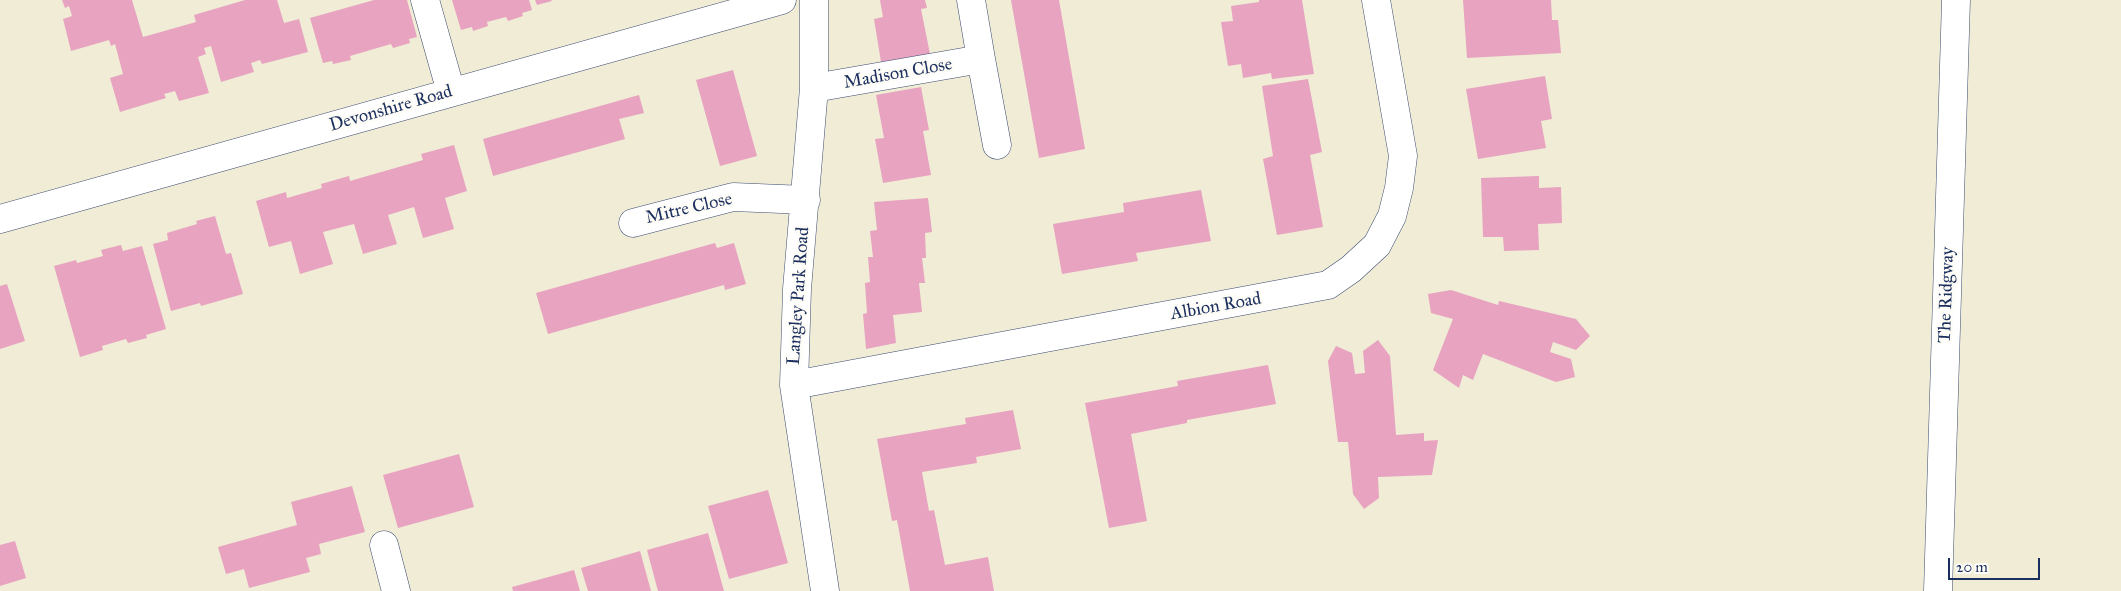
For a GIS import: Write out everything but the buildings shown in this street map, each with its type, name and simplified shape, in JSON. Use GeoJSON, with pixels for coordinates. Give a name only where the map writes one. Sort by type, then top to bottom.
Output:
{"type":"FeatureCollection","features":[{"type":"Feature","properties":{"kind":"street"},"geometry":{"type":"LineString","coordinates":[[425,0],[451,92]]}},
{"type":"Feature","properties":{"kind":"street","name":"Devonshire Road"},"geometry":{"type":"LineString","coordinates":[[0,219],[782,0]]}},
{"type":"Feature","properties":{"kind":"street","name":"Langley Park Road"},"geometry":{"type":"LineString","coordinates":[[814,0],[814,88],[797,289],[794,385],[825,591]]}},
{"type":"Feature","properties":{"kind":"street"},"geometry":{"type":"LineString","coordinates":[[971,0],[997,145]]}},
{"type":"Feature","properties":{"kind":"street","name":"Albion Road"},"geometry":{"type":"LineString","coordinates":[[794,385],[1328,285],[1351,270],[1377,245],[1392,216],[1399,188],[1403,156],[1376,0]]}},
{"type":"Feature","properties":{"kind":"street","name":"The Ridgway"},"geometry":{"type":"LineString","coordinates":[[1938,591],[1956,0]]}},
{"type":"Feature","properties":{"kind":"street","name":"Madison Close"},"geometry":{"type":"LineString","coordinates":[[814,88],[982,59]]}},
{"type":"Feature","properties":{"kind":"street","name":"Mitre Close"},"geometry":{"type":"LineString","coordinates":[[633,223],[733,196],[806,200]]}},
{"type":"Feature","properties":{"kind":"street"},"geometry":{"type":"LineString","coordinates":[[384,545],[396,591]]}}]}
